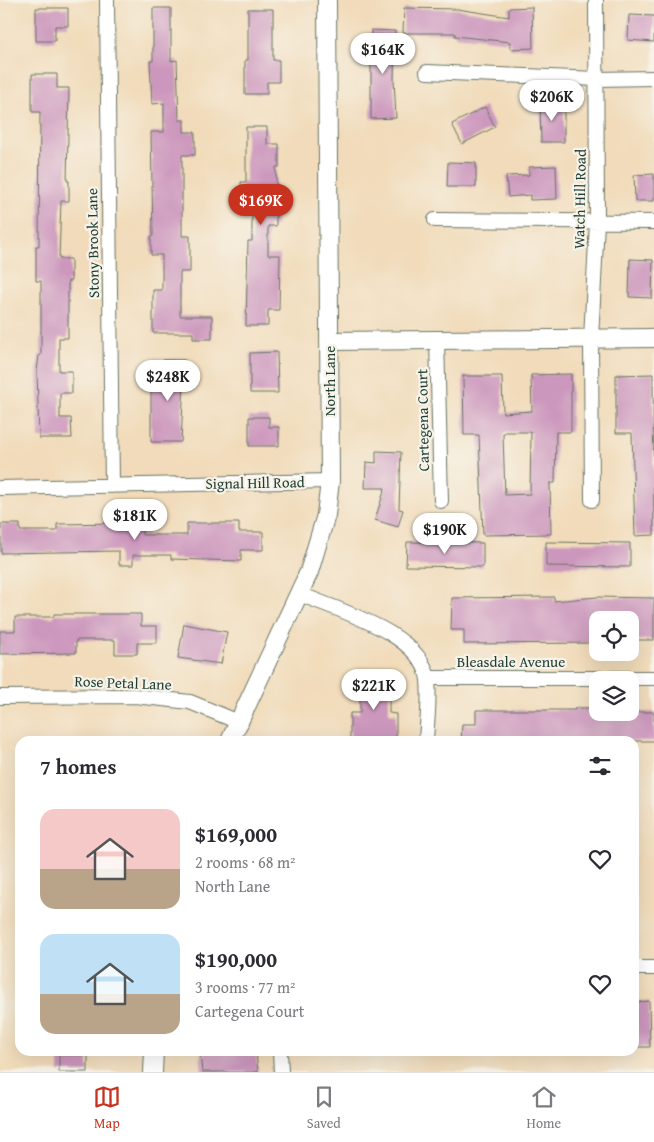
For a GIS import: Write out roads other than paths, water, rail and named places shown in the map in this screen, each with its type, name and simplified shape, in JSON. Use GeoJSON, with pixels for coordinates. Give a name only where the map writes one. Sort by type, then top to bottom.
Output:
{"type":"FeatureCollection","features":[{"type":"Feature","properties":{"kind":"street","name":"Stony Brook Lane"},"geometry":{"type":"LineString","coordinates":[[107,0],[112,486]]}},
{"type":"Feature","properties":{"kind":"street","name":"North Lane"},"geometry":{"type":"LineString","coordinates":[[233,736],[300,594],[318,546],[330,481],[327,0]]}},
{"type":"Feature","properties":{"kind":"street","name":"Watch Hill Road"},"geometry":{"type":"LineString","coordinates":[[592,500],[591,339],[597,222],[596,0]]}},
{"type":"Feature","properties":{"kind":"street"},"geometry":{"type":"LineString","coordinates":[[427,72],[597,78],[654,78]]}},
{"type":"Feature","properties":{"kind":"street"},"geometry":{"type":"LineString","coordinates":[[435,220],[654,222]]}},
{"type":"Feature","properties":{"kind":"street"},"geometry":{"type":"LineString","coordinates":[[329,341],[654,338]]}},
{"type":"Feature","properties":{"kind":"street","name":"Cartegena Court"},"geometry":{"type":"LineString","coordinates":[[437,339],[441,501]]}},
{"type":"Feature","properties":{"kind":"street","name":"Signal Hill Road"},"geometry":{"type":"LineString","coordinates":[[0,488],[330,481]]}},
{"type":"Feature","properties":{"kind":"street"},"geometry":{"type":"LineString","coordinates":[[300,594],[378,625],[400,639],[416,654],[428,678],[426,736]]}},
{"type":"Feature","properties":{"kind":"street","name":"Bleasdale Avenue"},"geometry":{"type":"LineString","coordinates":[[428,678],[654,678]]}},
{"type":"Feature","properties":{"kind":"street","name":"Rose Petal Lane"},"geometry":{"type":"LineString","coordinates":[[0,697],[135,696],[190,702],[241,722]]}},
{"type":"Feature","properties":{"kind":"street"},"geometry":{"type":"LineString","coordinates":[[639,968],[654,968]]}},
{"type":"Feature","properties":{"kind":"street"},"geometry":{"type":"LineString","coordinates":[[153,1072],[154,1056]]}},
{"type":"Feature","properties":{"kind":"street"},"geometry":{"type":"LineString","coordinates":[[280,1056],[281,1072]]}}]}
